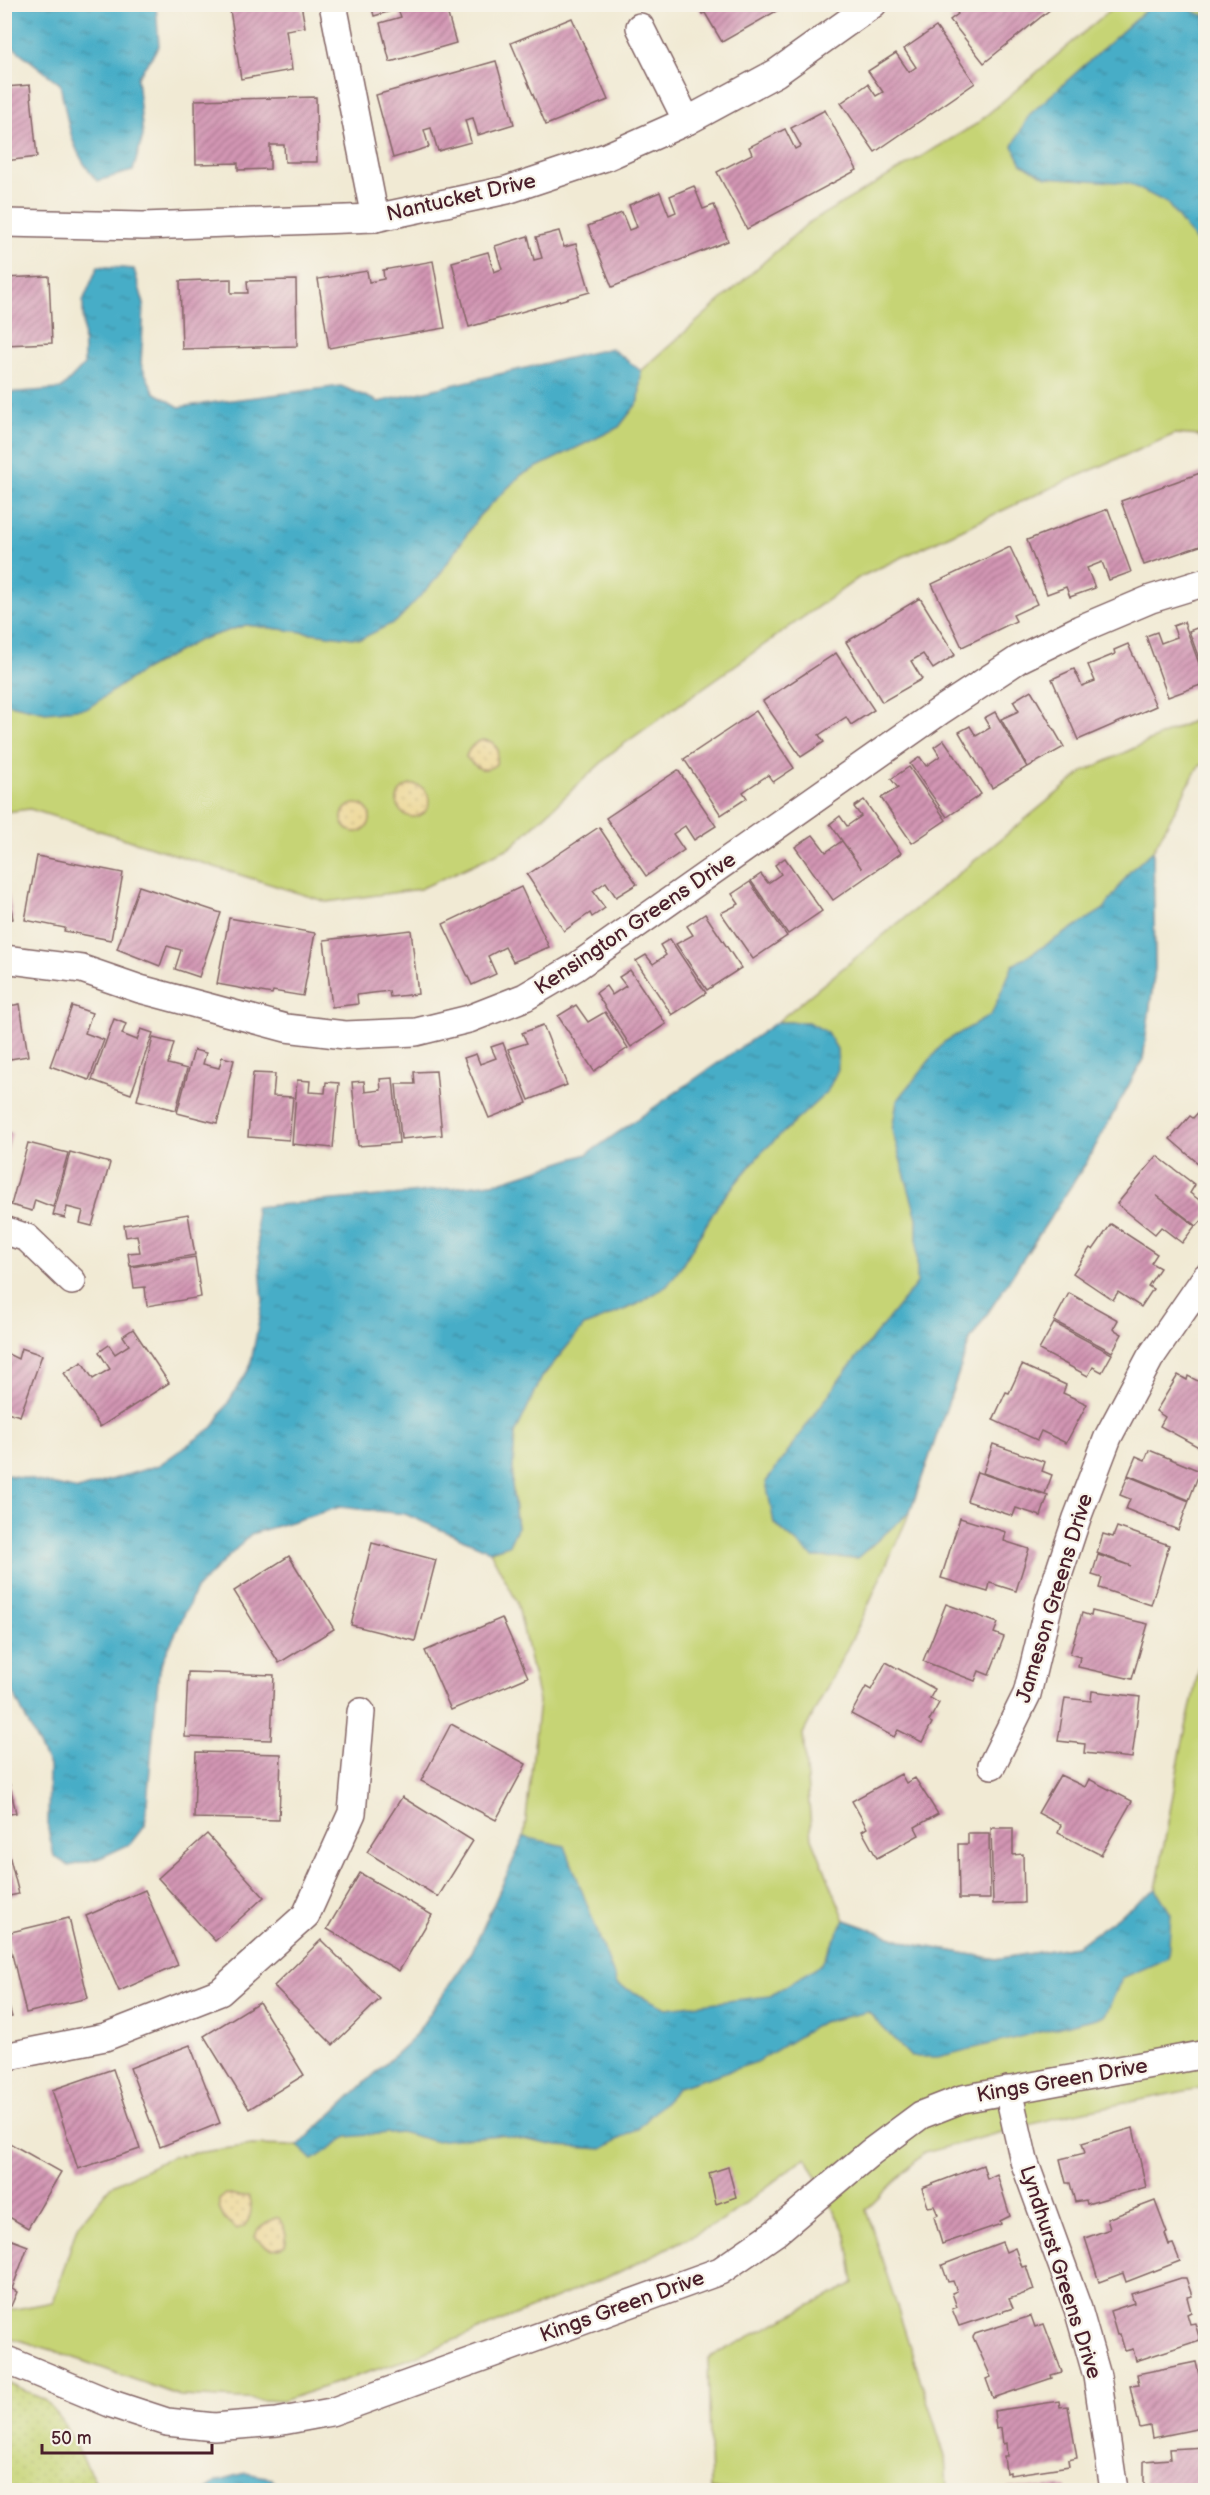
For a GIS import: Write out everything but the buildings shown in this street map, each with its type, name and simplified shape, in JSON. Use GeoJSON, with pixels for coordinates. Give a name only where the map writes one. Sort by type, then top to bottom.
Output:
{"type":"FeatureCollection","features":[{"type":"Feature","properties":{"kind":"street"},"geometry":{"type":"LineString","coordinates":[[333,4],[375,218]]}},
{"type":"Feature","properties":{"kind":"street","name":"Nantucket Drive"},"geometry":{"type":"LineString","coordinates":[[4,223],[143,226],[375,218],[507,190],[606,157],[687,121],[776,73],[873,4]]}},
{"type":"Feature","properties":{"kind":"street"},"geometry":{"type":"LineString","coordinates":[[640,27],[687,121]]}},
{"type":"Feature","properties":{"kind":"street","name":"Kensington Greens Drive"},"geometry":{"type":"LineString","coordinates":[[4,959],[82,969],[140,989],[286,1028],[345,1035],[416,1032],[470,1019],[525,997],[576,967],[940,711],[1019,659],[1080,629],[1152,599],[1206,582]]}},
{"type":"Feature","properties":{"kind":"street"},"geometry":{"type":"LineString","coordinates":[[4,1230],[27,1238],[72,1281]]}},
{"type":"Feature","properties":{"kind":"street","name":"Jameson Greens Drive"},"geometry":{"type":"LineString","coordinates":[[992,1765],[1027,1694],[1049,1603],[1077,1518],[1108,1437],[1150,1358],[1196,1311],[1206,1277]]}},
{"type":"Feature","properties":{"kind":"street"},"geometry":{"type":"LineString","coordinates":[[4,2057],[105,2037],[220,1992],[306,1915],[352,1813],[362,1712]]}},
{"type":"Feature","properties":{"kind":"street","name":"Kings Green Drive"},"geometry":{"type":"LineString","coordinates":[[4,2359],[112,2404],[167,2422],[214,2427],[277,2422],[331,2412],[720,2271],[775,2234],[871,2152],[921,2115],[962,2098],[1206,2055]]}},
{"type":"Feature","properties":{"kind":"street","name":"Lyndhurst Greens Drive"},"geometry":{"type":"LineString","coordinates":[[1008,2090],[1024,2161],[1078,2309],[1097,2376],[1114,2490]]}},
{"type":"Feature","properties":{"kind":"green space"},"geometry":{"type":"Polygon","coordinates":[[[1116,5],[1205,5],[1205,455],[1200,436],[1175,434],[1055,486],[860,577],[614,751],[511,847],[420,889],[327,902],[30,809],[5,812],[4,703],[46,712],[142,671],[199,640],[246,625],[361,639],[438,577],[479,516],[521,475],[619,427],[639,401],[641,371],[808,223],[975,125],[1116,5]]]}},
{"type":"Feature","properties":{"kind":"green space"},"geometry":{"type":"Polygon","coordinates":[[[1205,715],[1205,763],[1198,767],[1153,851],[1155,968],[1143,1059],[1086,1163],[970,1340],[910,1512],[860,1623],[803,1734],[812,1838],[845,1920],[912,1944],[996,1959],[1077,1946],[1156,1889],[1181,1750],[1205,1642],[1205,2087],[1070,2114],[924,2153],[866,2210],[945,2456],[947,2490],[711,2490],[708,2358],[854,2283],[847,2236],[806,2157],[722,2221],[617,2273],[411,2358],[282,2401],[180,2396],[52,2350],[5,2336],[4,2311],[53,2302],[77,2227],[112,2185],[174,2156],[252,2145],[298,2146],[414,2037],[472,1952],[524,1837],[539,1701],[517,1602],[490,1551],[509,1545],[517,1528],[512,1484],[515,1433],[542,1377],[584,1326],[638,1304],[681,1267],[719,1203],[760,1154],[808,1022],[777,1022],[1083,772],[1205,715]]]}},
{"type":"Feature","properties":{"kind":"green space"},"geometry":{"type":"Polygon","coordinates":[[[5,2382],[45,2400],[64,2424],[100,2490],[5,2490],[5,2382]]]}},
{"type":"Feature","properties":{"kind":"sand"},"geometry":{"type":"Polygon","coordinates":[[[483,740],[492,742],[498,750],[496,764],[487,769],[476,767],[466,757],[472,746],[483,740]]]}},
{"type":"Feature","properties":{"kind":"sand"},"geometry":{"type":"Polygon","coordinates":[[[413,785],[424,790],[429,801],[424,812],[413,817],[402,812],[397,801],[402,790],[413,785]]]}},
{"type":"Feature","properties":{"kind":"sand"},"geometry":{"type":"Polygon","coordinates":[[[356,804],[366,808],[370,818],[366,828],[356,832],[346,828],[342,818],[346,808],[356,804]]]}},
{"type":"Feature","properties":{"kind":"sand"},"geometry":{"type":"Polygon","coordinates":[[[226,2194],[239,2197],[248,2196],[251,2212],[244,2226],[237,2229],[221,2213],[219,2200],[226,2194]]]}},
{"type":"Feature","properties":{"kind":"sand"},"geometry":{"type":"Polygon","coordinates":[[[275,2218],[279,2218],[286,2234],[286,2241],[285,2245],[272,2248],[255,2237],[258,2229],[275,2218]]]}},
{"type":"Feature","properties":{"kind":"water"},"geometry":{"type":"Polygon","coordinates":[[[5,5],[156,5],[159,46],[137,78],[143,136],[133,171],[97,181],[88,170],[71,136],[60,84],[8,43],[5,5]]]}},
{"type":"Feature","properties":{"kind":"water"},"geometry":{"type":"Polygon","coordinates":[[[1163,5],[1179,5],[1205,16],[1205,267],[1197,243],[1167,203],[1128,183],[1046,177],[1022,164],[1013,146],[1029,115],[1147,9],[1163,5]]]}},
{"type":"Feature","properties":{"kind":"water"},"geometry":{"type":"Polygon","coordinates":[[[98,266],[134,269],[144,304],[141,364],[154,392],[179,407],[341,386],[379,402],[611,348],[641,371],[639,401],[619,427],[521,475],[479,516],[438,577],[397,621],[361,639],[246,625],[199,640],[142,671],[88,708],[46,712],[5,703],[5,393],[61,389],[84,365],[83,301],[98,266]]]}},
{"type":"Feature","properties":{"kind":"water"},"geometry":{"type":"Polygon","coordinates":[[[1153,851],[1155,968],[1143,1059],[1086,1163],[970,1340],[910,1512],[857,1558],[813,1557],[774,1523],[766,1482],[842,1376],[917,1283],[917,1218],[892,1130],[897,1101],[944,1042],[991,1015],[1013,965],[1104,909],[1130,871],[1153,851]]]}},
{"type":"Feature","properties":{"kind":"water"},"geometry":{"type":"Polygon","coordinates":[[[777,1022],[808,1022],[827,1032],[837,1049],[838,1069],[827,1092],[760,1154],[719,1203],[667,1286],[638,1304],[584,1326],[542,1377],[515,1434],[512,1484],[517,1528],[509,1545],[490,1551],[405,1514],[340,1507],[251,1534],[196,1589],[159,1669],[145,1825],[130,1844],[100,1858],[69,1866],[54,1856],[48,1829],[49,1766],[5,1676],[5,1474],[78,1490],[159,1465],[213,1427],[250,1367],[263,1301],[255,1207],[403,1194],[499,1182],[587,1154],[777,1022]]]}},
{"type":"Feature","properties":{"kind":"water"},"geometry":{"type":"Polygon","coordinates":[[[524,1837],[565,1846],[617,1984],[666,2008],[770,1996],[821,1964],[845,1920],[912,1944],[996,1959],[1077,1946],[1156,1889],[1171,1914],[1168,1958],[1122,1978],[1105,2016],[938,2057],[911,2057],[868,2012],[822,2022],[757,2062],[679,2087],[638,2129],[602,2149],[558,2146],[501,2135],[434,2141],[400,2132],[347,2137],[313,2160],[298,2146],[414,2037],[472,1952],[524,1837]]]}},
{"type":"Feature","properties":{"kind":"water"},"geometry":{"type":"Polygon","coordinates":[[[246,2473],[271,2478],[281,2490],[207,2490],[216,2481],[246,2473]]]}}]}
